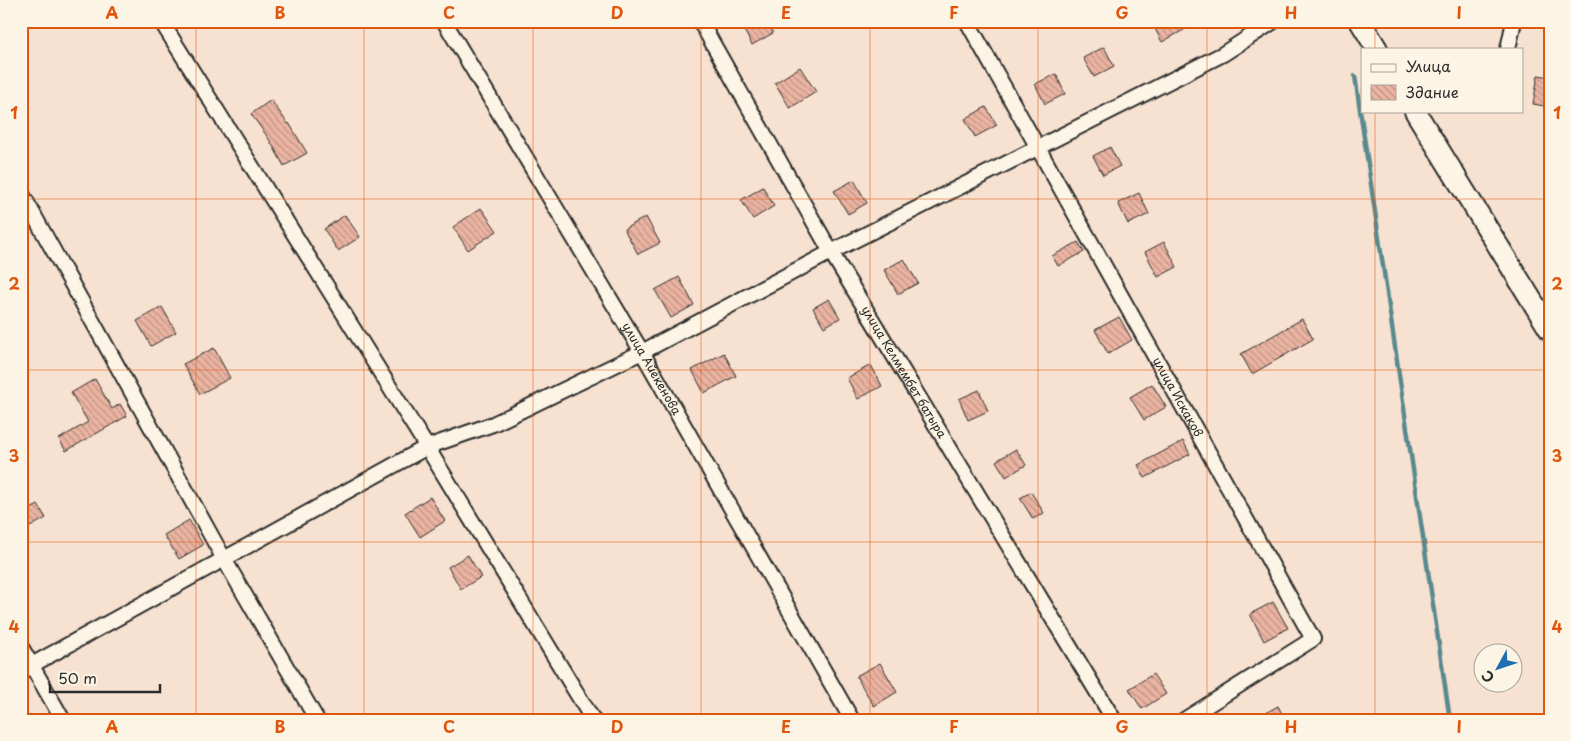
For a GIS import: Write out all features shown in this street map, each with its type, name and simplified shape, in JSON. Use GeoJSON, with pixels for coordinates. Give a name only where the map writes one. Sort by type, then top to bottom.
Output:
{"type":"FeatureCollection","features":[{"type":"Feature","properties":{"kind":"main road"},"geometry":{"type":"LineString","coordinates":[[1360,21],[1376,48]]}},
{"type":"Feature","properties":{"kind":"main road"},"geometry":{"type":"LineString","coordinates":[[1416,112],[1550,330]]}},
{"type":"Feature","properties":{"kind":"street"},"geometry":{"type":"LineString","coordinates":[[161,21],[427,447],[593,720]]}},
{"type":"Feature","properties":{"kind":"street","name":"улица Айекенова"},"geometry":{"type":"LineString","coordinates":[[444,21],[642,352],[852,720]]}},
{"type":"Feature","properties":{"kind":"street","name":"улица Келмембет батыра"},"geometry":{"type":"LineString","coordinates":[[700,21],[831,252],[1114,720]]}},
{"type":"Feature","properties":{"kind":"street","name":"улица Искаков"},"geometry":{"type":"LineString","coordinates":[[967,21],[1313,639],[1184,720]]}},
{"type":"Feature","properties":{"kind":"street"},"geometry":{"type":"LineString","coordinates":[[26,668],[427,447],[493,424],[642,352],[831,252],[1223,54],[1274,21]]}},
{"type":"Feature","properties":{"kind":"street"},"geometry":{"type":"LineString","coordinates":[[1508,48],[1514,21]]}},
{"type":"Feature","properties":{"kind":"street"},"geometry":{"type":"LineString","coordinates":[[21,192],[224,559],[317,720]]}},
{"type":"Feature","properties":{"kind":"street"},"geometry":{"type":"LineString","coordinates":[[21,647],[26,668],[62,720]]}},
{"type":"Feature","properties":{"kind":"building"},"geometry":{"type":"Polygon","coordinates":[[[739,21],[767,21],[773,33],[752,45],[739,21]]]}},
{"type":"Feature","properties":{"kind":"building"},"geometry":{"type":"Polygon","coordinates":[[[1151,21],[1200,21],[1162,42],[1151,21]]]}},
{"type":"Feature","properties":{"kind":"building"},"geometry":{"type":"Polygon","coordinates":[[[1104,47],[1114,66],[1094,77],[1083,58],[1104,47]]]}},
{"type":"Feature","properties":{"kind":"building"},"geometry":{"type":"Polygon","coordinates":[[[800,67],[816,92],[790,108],[775,83],[800,67]]]}},
{"type":"Feature","properties":{"kind":"building"},"geometry":{"type":"Polygon","coordinates":[[[1056,74],[1065,94],[1045,104],[1035,84],[1056,74]]]}},
{"type":"Feature","properties":{"kind":"building"},"geometry":{"type":"Polygon","coordinates":[[[1538,75],[1550,77],[1550,107],[1533,104],[1538,75]]]}},
{"type":"Feature","properties":{"kind":"building"},"geometry":{"type":"Polygon","coordinates":[[[271,100],[289,123],[307,153],[284,166],[269,139],[251,114],[271,100]]]}},
{"type":"Feature","properties":{"kind":"building"},"geometry":{"type":"Polygon","coordinates":[[[986,107],[997,125],[975,137],[965,119],[986,107]]]}},
{"type":"Feature","properties":{"kind":"building"},"geometry":{"type":"Polygon","coordinates":[[[1110,147],[1120,166],[1103,175],[1093,156],[1110,147]]]}},
{"type":"Feature","properties":{"kind":"building"},"geometry":{"type":"Polygon","coordinates":[[[854,180],[867,203],[848,214],[834,191],[854,180]]]}},
{"type":"Feature","properties":{"kind":"building"},"geometry":{"type":"Polygon","coordinates":[[[763,187],[774,206],[753,219],[741,200],[763,187]]]}},
{"type":"Feature","properties":{"kind":"building"},"geometry":{"type":"Polygon","coordinates":[[[1139,193],[1149,214],[1128,224],[1118,203],[1139,193]]]}},
{"type":"Feature","properties":{"kind":"building"},"geometry":{"type":"Polygon","coordinates":[[[481,208],[497,231],[468,250],[453,227],[481,208]]]}},
{"type":"Feature","properties":{"kind":"building"},"geometry":{"type":"Polygon","coordinates":[[[345,215],[360,237],[338,251],[324,229],[345,215]]]}},
{"type":"Feature","properties":{"kind":"building"},"geometry":{"type":"Polygon","coordinates":[[[646,217],[660,243],[638,254],[624,229],[646,217]]]}},
{"type":"Feature","properties":{"kind":"building"},"geometry":{"type":"Polygon","coordinates":[[[1078,242],[1084,252],[1058,266],[1052,256],[1078,242]]]}},
{"type":"Feature","properties":{"kind":"building"},"geometry":{"type":"Polygon","coordinates":[[[1164,242],[1177,267],[1158,277],[1145,252],[1164,242]]]}},
{"type":"Feature","properties":{"kind":"building"},"geometry":{"type":"Polygon","coordinates":[[[904,259],[918,283],[898,294],[884,270],[904,259]]]}},
{"type":"Feature","properties":{"kind":"building"},"geometry":{"type":"Polygon","coordinates":[[[679,277],[694,305],[671,318],[655,290],[679,277]]]}},
{"type":"Feature","properties":{"kind":"building"},"geometry":{"type":"Polygon","coordinates":[[[829,299],[840,318],[824,327],[813,308],[829,299]]]}},
{"type":"Feature","properties":{"kind":"building"},"geometry":{"type":"Polygon","coordinates":[[[162,307],[176,332],[151,346],[137,321],[162,307]]]}},
{"type":"Feature","properties":{"kind":"building"},"geometry":{"type":"Polygon","coordinates":[[[1119,317],[1132,340],[1108,354],[1095,330],[1119,317]]]}},
{"type":"Feature","properties":{"kind":"building"},"geometry":{"type":"Polygon","coordinates":[[[1302,319],[1313,339],[1252,374],[1241,354],[1302,319]]]}},
{"type":"Feature","properties":{"kind":"building"},"geometry":{"type":"Polygon","coordinates":[[[214,348],[230,378],[200,394],[183,364],[214,348]]]}},
{"type":"Feature","properties":{"kind":"building"},"geometry":{"type":"Polygon","coordinates":[[[724,353],[736,376],[704,393],[692,370],[724,353]]]}},
{"type":"Feature","properties":{"kind":"building"},"geometry":{"type":"Polygon","coordinates":[[[871,365],[882,386],[858,399],[847,378],[871,365]]]}},
{"type":"Feature","properties":{"kind":"building"},"geometry":{"type":"Polygon","coordinates":[[[95,379],[112,409],[120,404],[127,416],[66,451],[59,439],[88,422],[71,393],[95,379]]]}},
{"type":"Feature","properties":{"kind":"building"},"geometry":{"type":"Polygon","coordinates":[[[1152,384],[1166,407],[1144,420],[1130,397],[1152,384]]]}},
{"type":"Feature","properties":{"kind":"building"},"geometry":{"type":"Polygon","coordinates":[[[979,390],[988,411],[968,420],[959,399],[979,390]]]}},
{"type":"Feature","properties":{"kind":"building"},"geometry":{"type":"Polygon","coordinates":[[[1183,441],[1190,454],[1145,478],[1138,465],[1183,441]]]}},
{"type":"Feature","properties":{"kind":"building"},"geometry":{"type":"Polygon","coordinates":[[[1016,449],[1026,465],[1006,477],[996,461],[1016,449]]]}},
{"type":"Feature","properties":{"kind":"building"},"geometry":{"type":"Polygon","coordinates":[[[1031,492],[1044,513],[1033,519],[1020,498],[1031,492]]]}},
{"type":"Feature","properties":{"kind":"building"},"geometry":{"type":"Polygon","coordinates":[[[430,497],[445,521],[420,537],[405,513],[430,497]]]}},
{"type":"Feature","properties":{"kind":"building"},"geometry":{"type":"Polygon","coordinates":[[[38,505],[46,518],[21,532],[21,514],[38,505]]]}},
{"type":"Feature","properties":{"kind":"building"},"geometry":{"type":"Polygon","coordinates":[[[189,520],[203,545],[179,559],[164,535],[189,520]]]}},
{"type":"Feature","properties":{"kind":"building"},"geometry":{"type":"Polygon","coordinates":[[[468,555],[481,577],[461,589],[448,567],[468,555]]]}},
{"type":"Feature","properties":{"kind":"building"},"geometry":{"type":"Polygon","coordinates":[[[1273,602],[1288,628],[1264,641],[1250,614],[1273,602]]]}},
{"type":"Feature","properties":{"kind":"building"},"geometry":{"type":"Polygon","coordinates":[[[880,663],[897,692],[874,706],[856,676],[880,663]]]}},
{"type":"Feature","properties":{"kind":"building"},"geometry":{"type":"Polygon","coordinates":[[[1153,674],[1166,694],[1142,709],[1129,689],[1153,674]]]}},
{"type":"Feature","properties":{"kind":"building"},"geometry":{"type":"Polygon","coordinates":[[[1278,706],[1285,720],[1253,720],[1278,706]]]}},
{"type":"Feature","properties":{"kind":"waterway"},"geometry":{"type":"LineString","coordinates":[[1355,76],[1450,720]]}}]}
